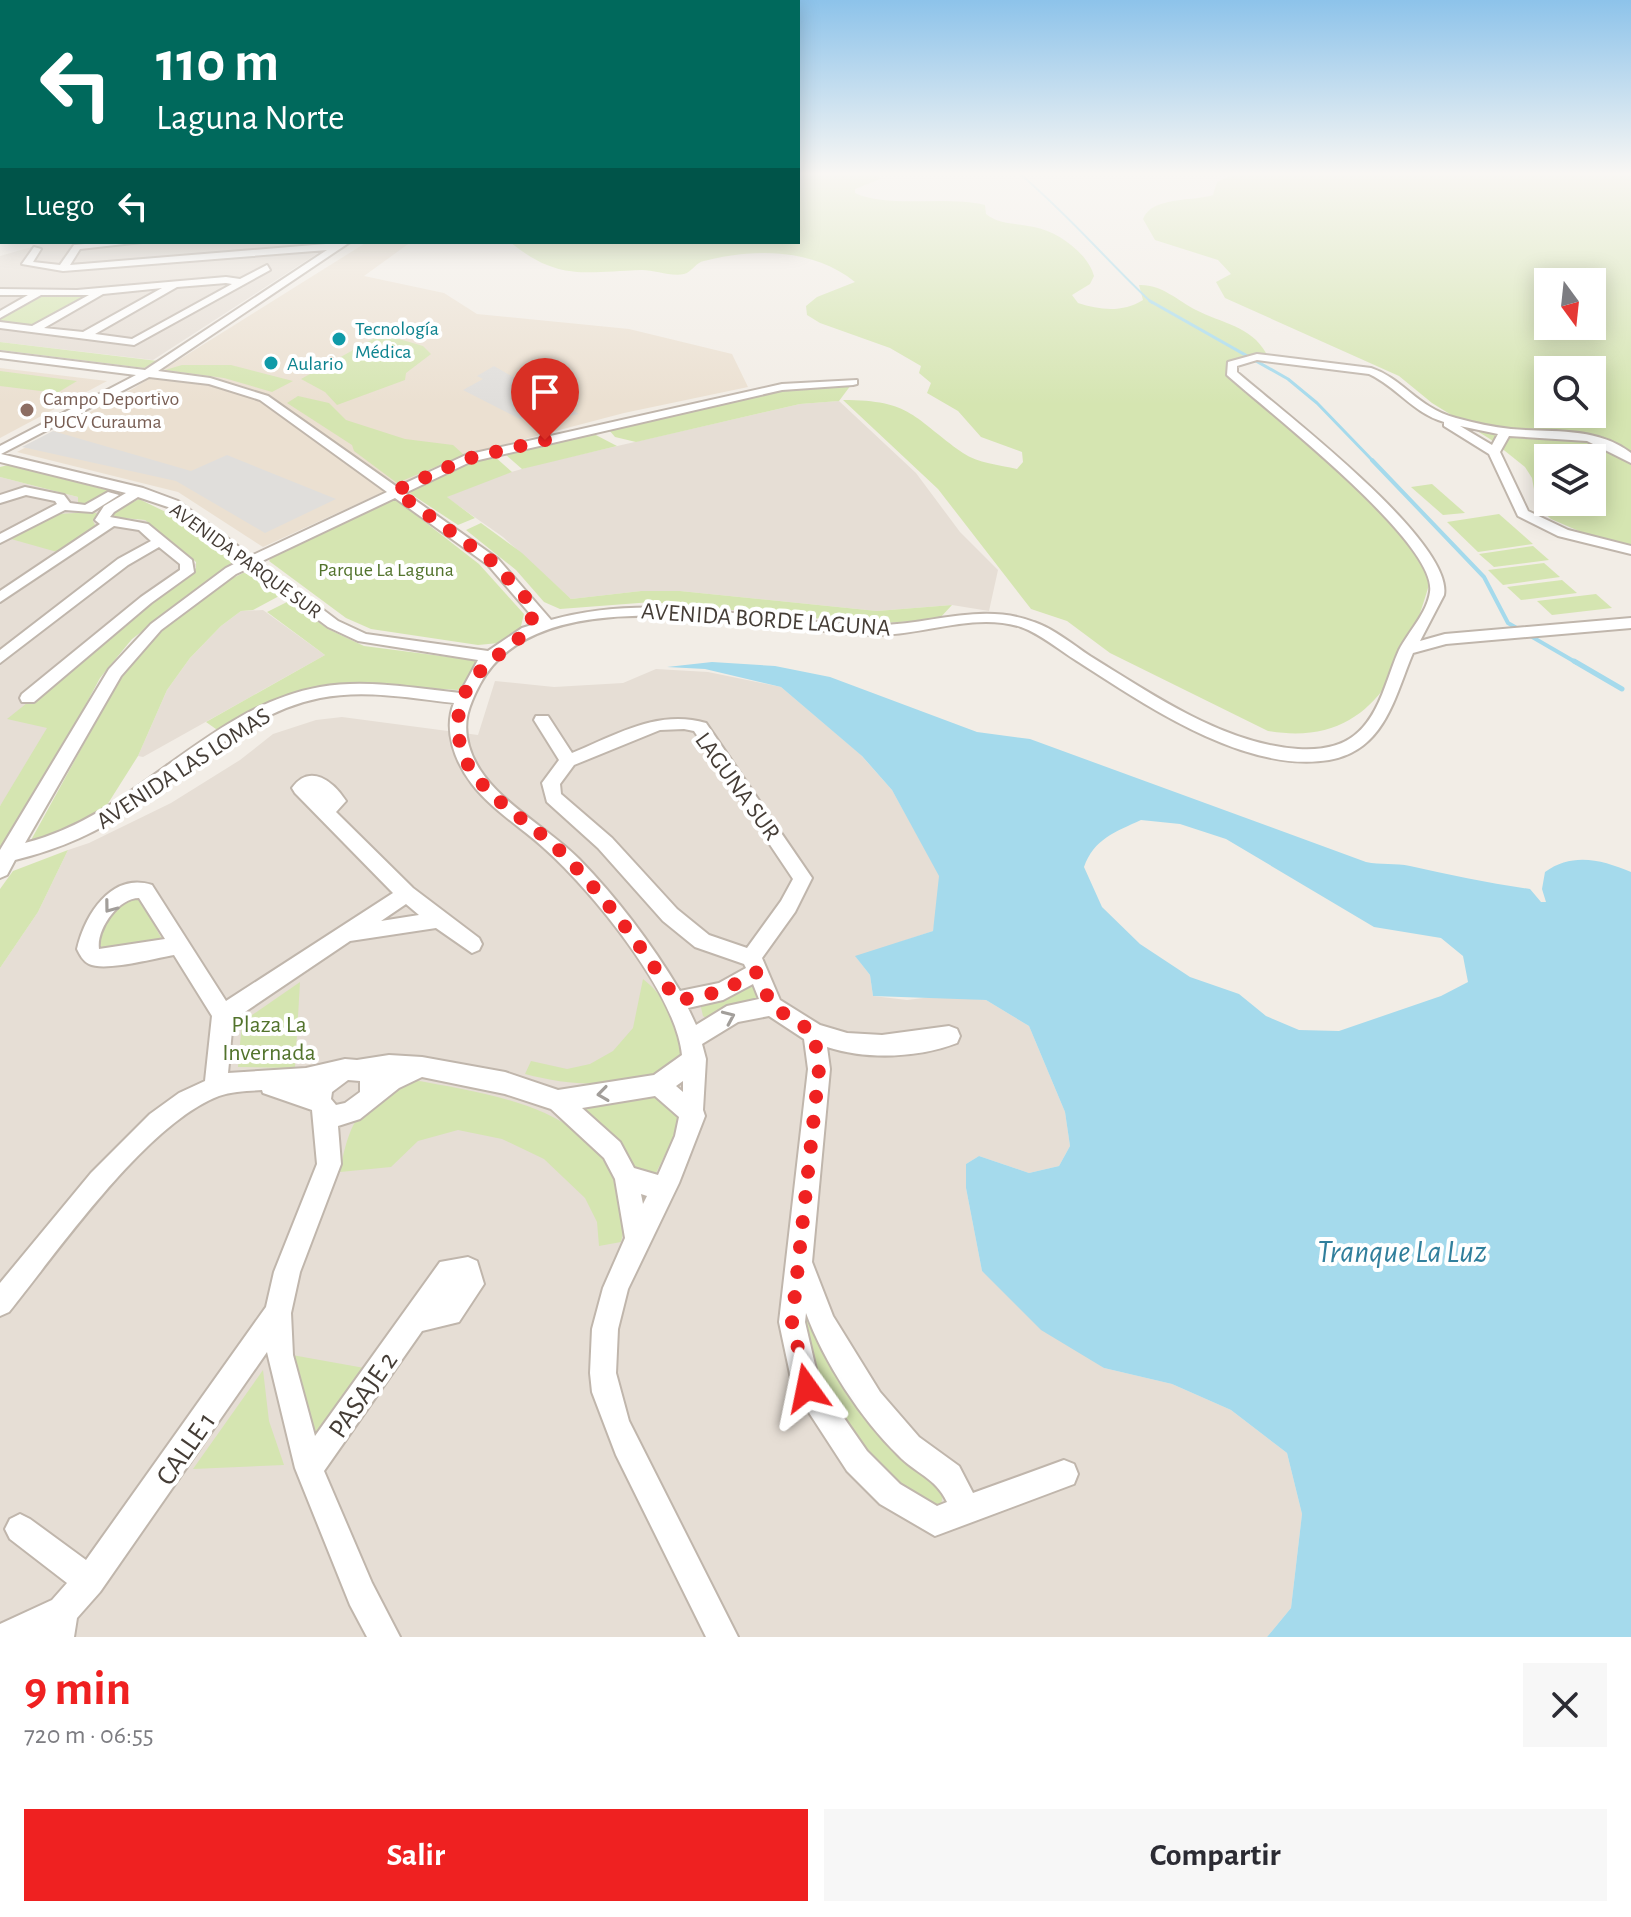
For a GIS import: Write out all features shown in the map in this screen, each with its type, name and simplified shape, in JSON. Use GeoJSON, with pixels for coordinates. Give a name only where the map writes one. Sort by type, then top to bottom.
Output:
{"type":"FeatureCollection","features":[{"type":"Feature","properties":{"kind":"street"},"geometry":{"type":"LineString","coordinates":[[35,251],[27,264],[63,268],[278,251]]}},
{"type":"Feature","properties":{"kind":"street"},"geometry":{"type":"LineString","coordinates":[[63,268],[73,251]]}},
{"type":"Feature","properties":{"kind":"street"},"geometry":{"type":"LineString","coordinates":[[2,458],[146,374],[331,251]]}},
{"type":"Feature","properties":{"kind":"street"},"geometry":{"type":"LineString","coordinates":[[3,326],[140,341],[267,268]]}},
{"type":"Feature","properties":{"kind":"street"},"geometry":{"type":"LineString","coordinates":[[0,292],[39,294],[226,280],[240,282]]}},
{"type":"Feature","properties":{"kind":"street"},"geometry":{"type":"LineString","coordinates":[[84,336],[178,284]]}},
{"type":"Feature","properties":{"kind":"street"},"geometry":{"type":"LineString","coordinates":[[34,329],[102,291]]}},
{"type":"Feature","properties":{"kind":"street"},"geometry":{"type":"LineString","coordinates":[[3,326],[39,294]]}},
{"type":"Feature","properties":{"kind":"street"},"geometry":{"type":"LineString","coordinates":[[127,355],[142,345],[140,341]]}},
{"type":"Feature","properties":{"kind":"street"},"geometry":{"type":"LineString","coordinates":[[0,355],[210,381],[253,392],[274,403],[493,562],[547,624]]}},
{"type":"Feature","properties":{"kind":"street","name":"AVENIDA BORDE LAGUNA"},"geometry":{"type":"LineString","coordinates":[[722,1637],[615,1422],[604,1379],[604,1328],[616,1281],[664,1189],[694,1116],[693,1049],[677,1001],[629,934],[560,851],[487,789],[471,771],[458,736],[463,699],[491,657],[547,624],[580,616],[653,608],[877,630],[995,618],[1028,625],[1099,668],[1228,738],[1264,750],[1293,755],[1324,755],[1345,750],[1374,730],[1407,650],[1438,587],[1436,572],[1424,549],[1303,433],[1231,373],[1232,364],[1257,357],[1371,371],[1384,376],[1405,398],[1432,415],[1506,431],[1588,436],[1616,444],[1631,459]]}},
{"type":"Feature","properties":{"kind":"street"},"geometry":{"type":"LineString","coordinates":[[3,860],[115,673],[156,627],[208,587],[249,562],[395,491],[495,451],[782,387],[853,382]]}},
{"type":"Feature","properties":{"kind":"street"},"geometry":{"type":"LineString","coordinates":[[1432,415],[1494,452],[1523,513],[1563,533],[1631,550]]}},
{"type":"Feature","properties":{"kind":"street"},"geometry":{"type":"LineString","coordinates":[[1494,452],[1506,431]]}},
{"type":"Feature","properties":{"kind":"street","name":"AVENIDA PARQUE SUR"},"geometry":{"type":"LineString","coordinates":[[2,458],[131,490],[173,504],[333,624],[363,638],[491,657]]}},
{"type":"Feature","properties":{"kind":"street"},"geometry":{"type":"LineString","coordinates":[[0,539],[63,506],[87,509],[131,490]]}},
{"type":"Feature","properties":{"kind":"street"},"geometry":{"type":"LineString","coordinates":[[28,698],[146,600],[187,572],[187,563],[143,527],[102,520],[102,514],[131,490]]}},
{"type":"Feature","properties":{"kind":"street"},"geometry":{"type":"LineString","coordinates":[[0,499],[25,491],[59,498],[64,501],[63,506]]}},
{"type":"Feature","properties":{"kind":"street"},"geometry":{"type":"LineString","coordinates":[[0,598],[110,523]]}},
{"type":"Feature","properties":{"kind":"street"},"geometry":{"type":"LineString","coordinates":[[0,658],[123,562],[159,542]]}},
{"type":"Feature","properties":{"kind":"street"},"geometry":{"type":"LineString","coordinates":[[534,607],[551,613],[580,616]]}},
{"type":"Feature","properties":{"kind":"street"},"geometry":{"type":"LineString","coordinates":[[521,637],[532,624],[534,607]]}},
{"type":"Feature","properties":{"kind":"street"},"geometry":{"type":"LineString","coordinates":[[1407,650],[1445,639],[1631,623]]}},
{"type":"Feature","properties":{"kind":"street","name":"AVENIDA LAS LOMAS"},"geometry":{"type":"LineString","coordinates":[[3,860],[86,829],[251,720],[291,701],[333,690],[463,699]]}},
{"type":"Feature","properties":{"kind":"street"},"geometry":{"type":"LineString","coordinates":[[542,720],[568,761],[551,783],[553,797],[605,843],[670,915],[691,933],[754,965],[772,1006],[814,1033],[851,1043],[900,1046],[949,1036]]}},
{"type":"Feature","properties":{"kind":"street","name":"LAGUNA SUR"},"geometry":{"type":"LineString","coordinates":[[568,761],[658,724],[684,723],[700,727],[803,878],[794,899],[776,919],[754,965]]}},
{"type":"Feature","properties":{"kind":"street"},"geometry":{"type":"LineString","coordinates":[[326,811],[406,894],[472,944]]}},
{"type":"Feature","properties":{"kind":"street"},"geometry":{"type":"LineString","coordinates":[[177,946],[103,958],[94,957],[87,949],[109,903],[124,891],[145,891],[223,1015],[215,1087]]}},
{"type":"Feature","properties":{"kind":"street"},"geometry":{"type":"LineString","coordinates":[[223,1015],[406,894]]}},
{"type":"Feature","properties":{"kind":"street"},"geometry":{"type":"LineString","coordinates":[[347,935],[441,919]]}},
{"type":"Feature","properties":{"kind":"street"},"geometry":{"type":"LineString","coordinates":[[677,1001],[723,991],[754,965]]}},
{"type":"Feature","properties":{"kind":"street"},"geometry":{"type":"LineString","coordinates":[[558,1101],[659,1085],[678,1074],[693,1049],[734,1013],[772,1006]]}},
{"type":"Feature","properties":{"kind":"street"},"geometry":{"type":"LineString","coordinates":[[814,1033],[819,1069],[792,1322],[807,1388],[857,1461],[890,1494],[935,1521],[1064,1474]]}},
{"type":"Feature","properties":{"kind":"street"},"geometry":{"type":"LineString","coordinates":[[0,1303],[146,1132],[173,1110],[215,1087],[249,1079],[308,1081],[336,1072],[402,1064],[505,1083],[558,1101],[612,1150],[626,1177],[637,1238]]}},
{"type":"Feature","properties":{"kind":"street"},"geometry":{"type":"LineString","coordinates":[[249,1079],[330,1109],[362,1106],[371,1093],[393,1077],[422,1067]]}},
{"type":"Feature","properties":{"kind":"street"},"geometry":{"type":"LineString","coordinates":[[361,1069],[371,1078],[371,1093]]}},
{"type":"Feature","properties":{"kind":"street"},"geometry":{"type":"LineString","coordinates":[[336,1072],[322,1086],[330,1109],[329,1153],[323,1184],[287,1272],[278,1313],[280,1355],[309,1468],[361,1594],[384,1637]]}},
{"type":"Feature","properties":{"kind":"street"},"geometry":{"type":"LineString","coordinates":[[659,1085],[694,1116]]}},
{"type":"Feature","properties":{"kind":"street"},"geometry":{"type":"LineString","coordinates":[[626,1177],[664,1189]]}},
{"type":"Feature","properties":{"kind":"street"},"geometry":{"type":"LineString","coordinates":[[799,1262],[823,1324],[870,1402],[909,1447],[949,1476],[967,1511]]}},
{"type":"Feature","properties":{"kind":"street","name":"CALLE 1"},"geometry":{"type":"LineString","coordinates":[[7,1637],[60,1624],[278,1313]]}},
{"type":"Feature","properties":{"kind":"street","name":"PASAJE 2"},"geometry":{"type":"LineString","coordinates":[[309,1468],[415,1319]]}},
{"type":"Feature","properties":{"kind":"street"},"geometry":{"type":"LineString","coordinates":[[20,1529],[89,1581]]}},
{"type":"Feature","properties":{"kind":"shaded area"},"geometry":{"type":"Polygon","coordinates":[[[16,251],[321,251],[153,360],[0,342],[0,256],[16,251]]]}},
{"type":"Feature","properties":{"kind":"shaded area"},"geometry":{"type":"Polygon","coordinates":[[[352,251],[398,251],[364,276],[444,293],[477,314],[629,329],[732,354],[748,387],[624,413],[464,455],[263,547],[178,492],[17,452],[134,388],[352,251]]]}},
{"type":"Feature","properties":{"kind":"shaded area"},"geometry":{"type":"Polygon","coordinates":[[[494,366],[579,414],[563,417],[550,411],[520,419],[463,390],[483,379],[477,376],[494,366]]]}},
{"type":"Feature","properties":{"kind":"shaded area","name":"Campo Deportivo PUCV Curauma"},"geometry":{"type":"Polygon","coordinates":[[[0,368],[107,381],[0,438],[0,368]]]}},
{"type":"Feature","properties":{"kind":"shaded area"},"geometry":{"type":"Polygon","coordinates":[[[839,401],[916,473],[960,532],[998,570],[989,611],[952,605],[877,611],[680,591],[641,591],[571,599],[503,537],[446,497],[484,480],[539,464],[800,404],[839,401]]]}},
{"type":"Feature","properties":{"kind":"shaded area"},"geometry":{"type":"Polygon","coordinates":[[[53,431],[191,471],[227,455],[336,499],[265,533],[176,481],[22,447],[53,431]]]}},
{"type":"Feature","properties":{"kind":"shaded area"},"geometry":{"type":"Polygon","coordinates":[[[0,477],[78,497],[115,511],[119,519],[145,520],[197,565],[192,573],[152,602],[0,806],[0,477]]]}},
{"type":"Feature","properties":{"kind":"shaded area"},"geometry":{"type":"Polygon","coordinates":[[[263,610],[325,655],[143,757],[138,756],[167,690],[190,658],[221,626],[241,611],[263,610]]]}},
{"type":"Feature","properties":{"kind":"shaded area"},"geometry":{"type":"Polygon","coordinates":[[[656,669],[708,672],[781,687],[860,754],[892,790],[940,876],[939,899],[933,931],[856,957],[870,975],[873,996],[907,1000],[939,996],[986,1000],[1029,1026],[1065,1112],[1070,1146],[1059,1166],[1029,1173],[979,1156],[966,1164],[966,1188],[982,1271],[1104,1368],[1172,1384],[1231,1410],[1287,1453],[1302,1514],[1291,1608],[1267,1637],[0,1637],[0,968],[38,912],[68,850],[171,803],[240,760],[273,734],[316,720],[342,717],[478,735],[495,681],[554,687],[623,683],[656,669]]]}},
{"type":"Feature","properties":{"kind":"green space"},"geometry":{"type":"Polygon","coordinates":[[[523,251],[1078,251],[1094,276],[1090,284],[1072,295],[1078,303],[1119,309],[1143,300],[1139,285],[1162,290],[1196,310],[1235,326],[1260,344],[1266,353],[1241,362],[1231,370],[1395,521],[1431,578],[1397,669],[1380,693],[1360,713],[1335,727],[1305,733],[1268,731],[1110,653],[1067,621],[1031,609],[938,489],[843,400],[884,403],[910,413],[963,453],[982,461],[1017,469],[1023,462],[1022,452],[981,437],[958,411],[927,393],[931,383],[919,373],[921,366],[890,348],[820,323],[807,315],[806,306],[817,297],[855,282],[839,271],[802,257],[763,253],[704,261],[679,275],[642,270],[587,272],[557,269],[523,251]]]}},
{"type":"Feature","properties":{"kind":"green space"},"geometry":{"type":"Polygon","coordinates":[[[1191,251],[1631,251],[1631,545],[1595,538],[1548,516],[1606,516],[1606,444],[1534,444],[1534,489],[1525,467],[1490,439],[1432,403],[1399,376],[1225,298],[1216,282],[1231,274],[1218,260],[1191,251]]]}},
{"type":"Feature","properties":{"kind":"green space"},"geometry":{"type":"Polygon","coordinates":[[[89,294],[37,325],[0,322],[0,318],[43,296],[89,294]]]}},
{"type":"Feature","properties":{"kind":"green space"},"geometry":{"type":"Polygon","coordinates":[[[382,334],[423,346],[431,354],[406,373],[405,380],[337,405],[325,392],[301,379],[382,334]]]}},
{"type":"Feature","properties":{"kind":"green space"},"geometry":{"type":"Polygon","coordinates":[[[0,342],[158,361],[144,368],[0,350],[0,342]]]}},
{"type":"Feature","properties":{"kind":"green space"},"geometry":{"type":"Polygon","coordinates":[[[182,365],[231,365],[293,381],[272,392],[224,378],[165,370],[182,365]]]}},
{"type":"Feature","properties":{"kind":"green space"},"geometry":{"type":"Polygon","coordinates":[[[0,371],[77,381],[57,393],[0,386],[0,371]]]}},
{"type":"Feature","properties":{"kind":"green space"},"geometry":{"type":"Polygon","coordinates":[[[851,385],[839,401],[800,404],[636,442],[615,437],[609,430],[780,391],[851,385]]]}},
{"type":"Feature","properties":{"kind":"green space"},"geometry":{"type":"Polygon","coordinates":[[[298,396],[329,403],[346,420],[405,439],[453,445],[464,455],[397,483],[354,451],[352,445],[287,403],[298,396]]]}},
{"type":"Feature","properties":{"kind":"green space"},"geometry":{"type":"Polygon","coordinates":[[[592,433],[617,446],[522,469],[505,454],[592,433]]]}},
{"type":"Feature","properties":{"kind":"green space"},"geometry":{"type":"Polygon","coordinates":[[[494,456],[512,472],[447,497],[475,518],[458,525],[408,492],[469,462],[494,456]]]}},
{"type":"Feature","properties":{"kind":"green space"},"geometry":{"type":"Polygon","coordinates":[[[8,465],[109,492],[87,506],[78,504],[78,497],[0,477],[0,467],[8,465]]]}},
{"type":"Feature","properties":{"kind":"green space"},"geometry":{"type":"Polygon","coordinates":[[[1432,484],[1465,513],[1443,515],[1411,487],[1432,484]]]}},
{"type":"Feature","properties":{"kind":"green space","name":"Parque La Laguna"},"geometry":{"type":"Polygon","coordinates":[[[394,498],[479,564],[524,614],[520,630],[499,643],[478,645],[371,629],[346,618],[269,561],[275,552],[394,498]]]}},
{"type":"Feature","properties":{"kind":"green space"},"geometry":{"type":"Polygon","coordinates":[[[139,499],[176,517],[232,557],[233,563],[132,639],[100,678],[70,734],[0,847],[0,806],[47,728],[7,719],[196,568],[196,562],[145,520],[111,517],[112,513],[139,499]]]}},
{"type":"Feature","properties":{"kind":"green space"},"geometry":{"type":"Polygon","coordinates":[[[58,514],[98,514],[93,521],[97,529],[57,552],[11,539],[58,514]]]}},
{"type":"Feature","properties":{"kind":"green space"},"geometry":{"type":"Polygon","coordinates":[[[1499,514],[1533,544],[1478,552],[1447,522],[1499,514]]]}},
{"type":"Feature","properties":{"kind":"green space"},"geometry":{"type":"Polygon","coordinates":[[[481,523],[522,553],[571,599],[641,591],[680,591],[877,611],[952,605],[939,619],[873,624],[652,602],[560,609],[544,602],[516,570],[466,530],[481,523]]]}},
{"type":"Feature","properties":{"kind":"green space"},"geometry":{"type":"Polygon","coordinates":[[[1533,546],[1549,560],[1494,567],[1479,554],[1533,546]]]}},
{"type":"Feature","properties":{"kind":"green space"},"geometry":{"type":"Polygon","coordinates":[[[1544,563],[1560,577],[1503,585],[1488,570],[1544,563]]]}},
{"type":"Feature","properties":{"kind":"green space"},"geometry":{"type":"Polygon","coordinates":[[[243,573],[253,573],[281,595],[253,610],[241,611],[221,626],[190,658],[167,690],[138,756],[102,813],[80,826],[30,842],[115,687],[133,663],[165,628],[221,584],[243,573]]]}},
{"type":"Feature","properties":{"kind":"green space"},"geometry":{"type":"Polygon","coordinates":[[[1562,580],[1577,593],[1521,600],[1507,587],[1562,580]]]}},
{"type":"Feature","properties":{"kind":"green space"},"geometry":{"type":"Polygon","coordinates":[[[1596,594],[1612,608],[1552,615],[1537,601],[1596,594]]]}},
{"type":"Feature","properties":{"kind":"green space"},"geometry":{"type":"Polygon","coordinates":[[[289,601],[328,629],[364,646],[480,661],[464,688],[459,690],[343,684],[319,689],[223,734],[206,722],[325,655],[267,612],[289,601]]]}},
{"type":"Feature","properties":{"kind":"green space"},"geometry":{"type":"Polygon","coordinates":[[[68,850],[38,912],[0,968],[0,889],[13,871],[68,850]]]}},
{"type":"Feature","properties":{"kind":"green space"},"geometry":{"type":"Polygon","coordinates":[[[137,894],[163,941],[103,954],[94,942],[116,901],[137,894]]]}},
{"type":"Feature","properties":{"kind":"green space"},"geometry":{"type":"Polygon","coordinates":[[[643,979],[660,996],[672,1016],[682,1063],[644,1078],[605,1084],[565,1082],[525,1074],[531,1061],[567,1069],[590,1064],[613,1051],[633,1028],[643,979]]]}},
{"type":"Feature","properties":{"kind":"green space","name":"Plaza La Invernada"},"geometry":{"type":"Polygon","coordinates":[[[300,982],[295,1068],[238,1067],[242,1022],[300,982]]]}},
{"type":"Feature","properties":{"kind":"green space"},"geometry":{"type":"Polygon","coordinates":[[[752,984],[759,996],[755,1003],[709,1020],[703,1016],[700,1003],[752,984]]]}},
{"type":"Feature","properties":{"kind":"green space"},"geometry":{"type":"Polygon","coordinates":[[[414,1080],[474,1091],[536,1109],[588,1141],[606,1164],[618,1194],[623,1218],[621,1242],[599,1246],[597,1222],[585,1198],[544,1159],[502,1139],[458,1130],[418,1141],[391,1167],[340,1172],[348,1138],[361,1113],[381,1095],[414,1080]]]}},
{"type":"Feature","properties":{"kind":"green space"},"geometry":{"type":"Polygon","coordinates":[[[656,1096],[677,1112],[677,1130],[656,1173],[637,1173],[586,1114],[586,1109],[589,1105],[656,1096]]]}},
{"type":"Feature","properties":{"kind":"green space"},"geometry":{"type":"Polygon","coordinates":[[[813,1319],[944,1490],[941,1505],[923,1502],[904,1492],[866,1454],[832,1408],[820,1388],[807,1353],[802,1322],[813,1319]]]}},
{"type":"Feature","properties":{"kind":"green space"},"geometry":{"type":"Polygon","coordinates":[[[292,1355],[370,1369],[316,1449],[292,1355]]]}},
{"type":"Feature","properties":{"kind":"green space"},"geometry":{"type":"Polygon","coordinates":[[[263,1370],[269,1421],[284,1465],[193,1469],[263,1370]]]}},
{"type":"Feature","properties":{"kind":"water","name":"Tranque La Luz"},"geometry":{"type":"Polygon","coordinates":[[[712,662],[775,666],[830,677],[977,732],[1030,739],[1366,862],[1405,865],[1530,889],[1541,902],[1546,902],[1542,889],[1545,872],[1566,862],[1598,861],[1631,872],[1631,1637],[1267,1637],[1291,1608],[1302,1514],[1287,1453],[1231,1410],[1172,1384],[1104,1368],[1041,1330],[982,1271],[966,1188],[966,1164],[979,1156],[1029,1173],[1059,1166],[1070,1146],[1065,1112],[1029,1026],[986,1000],[873,996],[870,975],[855,956],[933,931],[939,876],[892,790],[862,756],[781,687],[705,669],[667,667],[712,662]],[[1141,820],[1100,843],[1084,867],[1102,907],[1140,944],[1190,977],[1239,994],[1266,1016],[1299,1030],[1339,1031],[1441,996],[1468,982],[1463,956],[1441,938],[1374,927],[1226,839],[1180,824],[1141,820]]]}},
{"type":"Feature","properties":{"kind":"waterway"},"geometry":{"type":"LineString","coordinates":[[1100,251],[1150,301]]}},
{"type":"Feature","properties":{"kind":"waterway"},"geometry":{"type":"LineString","coordinates":[[1150,301],[1288,379],[1317,403],[1374,462]]}},
{"type":"Feature","properties":{"kind":"waterway"},"geometry":{"type":"LineString","coordinates":[[1372,460],[1484,577],[1508,623],[1577,663]]}},
{"type":"Feature","properties":{"kind":"waterway"},"geometry":{"type":"LineString","coordinates":[[1574,661],[1622,689]]}},
{"type":"Feature","properties":{"kind":"place","name":"Tecnología Médica"},"geometry":{"type":"Point","coordinates":[339,339]}},
{"type":"Feature","properties":{"kind":"place","name":"Aulario"},"geometry":{"type":"Point","coordinates":[271,363]}},
{"type":"Feature","properties":{"kind":"place","name":"Campo Deportivo PUCV Curauma"},"geometry":{"type":"Point","coordinates":[27,410]}},
{"type":"Feature","properties":{"kind":"route"},"geometry":{"type":"LineString","coordinates":[[545,440],[466,459],[395,491],[493,562],[534,607],[530,628],[491,657],[463,699],[458,724],[461,749],[471,771],[487,789],[560,851],[600,897],[677,1001],[723,991],[756,972],[772,1006],[814,1033],[819,1069],[792,1322],[807,1388]]}}]}
